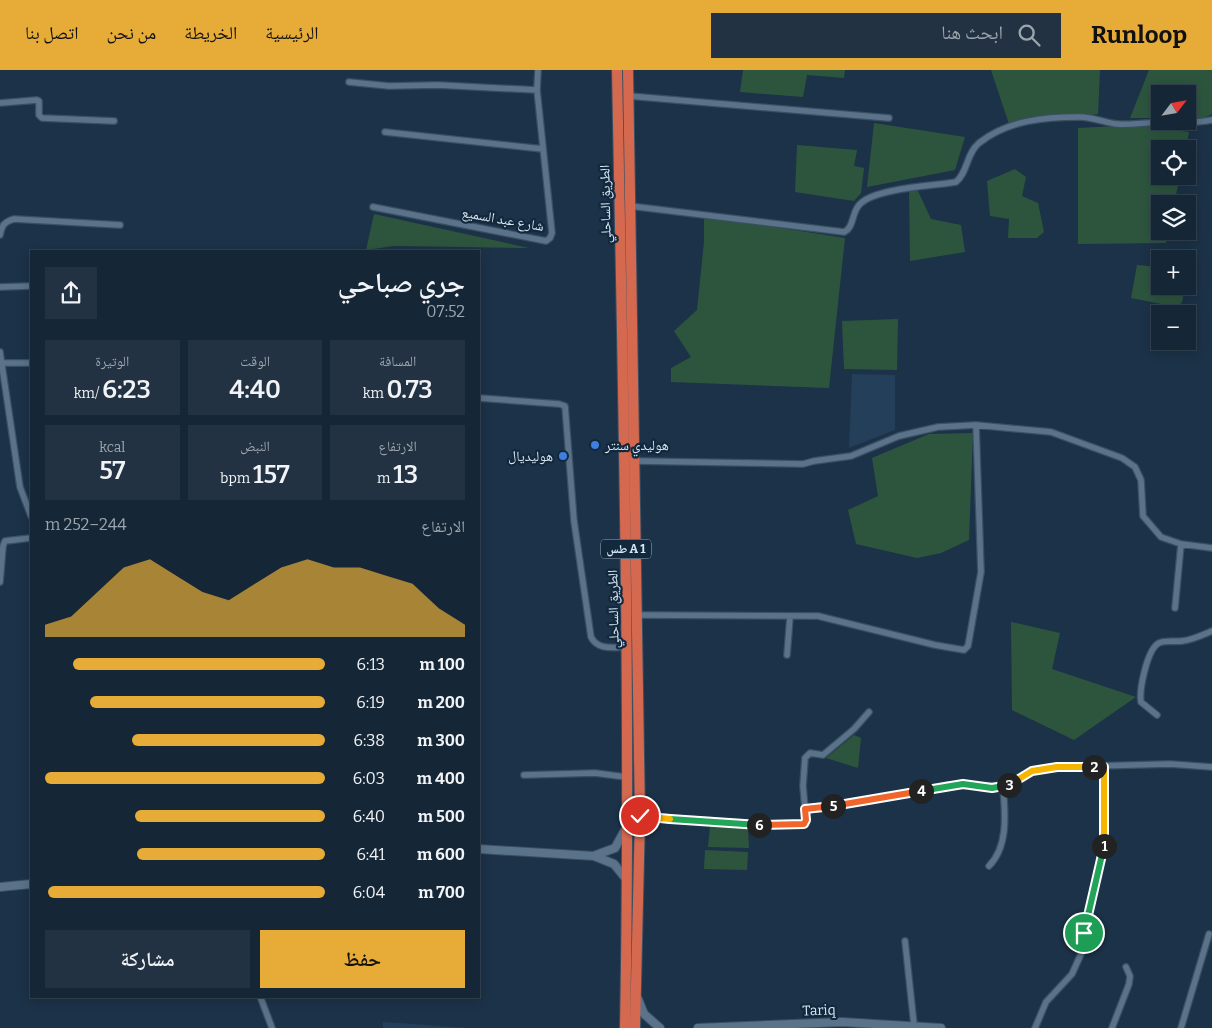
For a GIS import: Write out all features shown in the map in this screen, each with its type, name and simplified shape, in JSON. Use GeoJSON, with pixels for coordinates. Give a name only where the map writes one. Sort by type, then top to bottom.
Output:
{"type":"FeatureCollection","features":[{"type":"Feature","properties":{"kind":"highway","name":"الطريق الساحلي"},"geometry":{"type":"LineString","coordinates":[[618,70],[627,647],[626,777],[628,882],[625,1028]]}},
{"type":"Feature","properties":{"kind":"highway","name":"الطريق الساحلي"},"geometry":{"type":"LineString","coordinates":[[628,70],[640,816],[636,1028]]}},
{"type":"Feature","properties":{"kind":"main road"},"geometry":{"type":"LineString","coordinates":[[594,856],[616,848],[627,826]]}},
{"type":"Feature","properties":{"kind":"main road"},"geometry":{"type":"LineString","coordinates":[[480,849],[594,856],[614,864],[628,882]]}},
{"type":"Feature","properties":{"kind":"main road"},"geometry":{"type":"LineString","coordinates":[[0,888],[30,884]]}},
{"type":"Feature","properties":{"kind":"main road"},"geometry":{"type":"LineString","coordinates":[[636,993],[644,1014],[660,1028]]}},
{"type":"Feature","properties":{"kind":"main road","name":"Tariq"},"geometry":{"type":"LineString","coordinates":[[698,1028],[842,1022],[940,1028]]}},
{"type":"Feature","properties":{"kind":"street","name":"شارع عبد السميع"},"geometry":{"type":"LineString","coordinates":[[373,207],[546,241],[550,238],[552,233],[537,90],[538,70]]}},
{"type":"Feature","properties":{"kind":"street"},"geometry":{"type":"LineString","coordinates":[[349,82],[389,86],[438,85],[537,90]]}},
{"type":"Feature","properties":{"kind":"street"},"geometry":{"type":"LineString","coordinates":[[629,96],[889,118]]}},
{"type":"Feature","properties":{"kind":"street"},"geometry":{"type":"LineString","coordinates":[[0,103],[36,100],[39,101],[39,116],[42,118],[114,121]]}},
{"type":"Feature","properties":{"kind":"street"},"geometry":{"type":"LineString","coordinates":[[630,206],[844,232],[850,227],[855,208],[873,196],[956,182],[961,178],[971,152],[980,142],[1016,124],[1042,118],[1080,117],[1116,124],[1195,123],[1212,120]]}},
{"type":"Feature","properties":{"kind":"street"},"geometry":{"type":"LineString","coordinates":[[385,132],[544,150]]}},
{"type":"Feature","properties":{"kind":"street"},"geometry":{"type":"LineString","coordinates":[[0,235],[2,226],[6,221],[14,219],[120,225]]}},
{"type":"Feature","properties":{"kind":"street"},"geometry":{"type":"LineString","coordinates":[[0,287],[30,286]]}},
{"type":"Feature","properties":{"kind":"street"},"geometry":{"type":"LineString","coordinates":[[0,352],[20,487],[30,513]]}},
{"type":"Feature","properties":{"kind":"street"},"geometry":{"type":"LineString","coordinates":[[2,363],[30,362]]}},
{"type":"Feature","properties":{"kind":"street"},"geometry":{"type":"LineString","coordinates":[[480,398],[565,406],[574,521],[591,637],[595,644],[601,647],[627,647]]}},
{"type":"Feature","properties":{"kind":"street"},"geometry":{"type":"LineString","coordinates":[[635,461],[803,464],[851,456],[899,436],[928,429],[976,425],[1052,432],[1122,458],[1135,467],[1138,473],[1145,521],[1161,537],[1181,544],[1212,548]]}},
{"type":"Feature","properties":{"kind":"street"},"geometry":{"type":"LineString","coordinates":[[636,615],[818,616],[935,645],[966,648],[981,572],[976,425]]}},
{"type":"Feature","properties":{"kind":"street"},"geometry":{"type":"LineString","coordinates":[[0,582],[3,546],[6,541],[30,538]]}},
{"type":"Feature","properties":{"kind":"street"},"geometry":{"type":"LineString","coordinates":[[1175,608],[1181,544]]}},
{"type":"Feature","properties":{"kind":"street"},"geometry":{"type":"LineString","coordinates":[[787,655],[790,617]]}},
{"type":"Feature","properties":{"kind":"street"},"geometry":{"type":"LineString","coordinates":[[1157,715],[1141,702],[1140,694],[1150,654],[1159,643],[1191,639],[1212,631]]}},
{"type":"Feature","properties":{"kind":"street"},"geometry":{"type":"LineString","coordinates":[[640,816],[772,826],[801,825],[806,823],[804,770],[807,754],[822,755],[858,725],[869,712]]}},
{"type":"Feature","properties":{"kind":"street"},"geometry":{"type":"LineString","coordinates":[[805,809],[901,795],[948,785],[1010,785],[1032,771],[1044,769],[1170,764],[1212,767]]}},
{"type":"Feature","properties":{"kind":"street"},"geometry":{"type":"LineString","coordinates":[[1035,1028],[1046,1002],[1072,974],[1081,954],[1088,914],[1104,847],[1104,767]]}},
{"type":"Feature","properties":{"kind":"street"},"geometry":{"type":"LineString","coordinates":[[524,775],[596,773],[626,777]]}},
{"type":"Feature","properties":{"kind":"street"},"geometry":{"type":"LineString","coordinates":[[989,866],[997,856],[1003,837],[1005,813],[1003,786]]}},
{"type":"Feature","properties":{"kind":"street"},"geometry":{"type":"LineString","coordinates":[[1181,1028],[1209,934]]}},
{"type":"Feature","properties":{"kind":"street"},"geometry":{"type":"LineString","coordinates":[[905,942],[914,1025]]}},
{"type":"Feature","properties":{"kind":"street"},"geometry":{"type":"LineString","coordinates":[[1112,1028],[1129,984],[1130,976],[1126,967]]}},
{"type":"Feature","properties":{"kind":"street"},"geometry":{"type":"LineString","coordinates":[[261,998],[272,1028]]}},
{"type":"Feature","properties":{"kind":"shaded area"},"geometry":{"type":"Polygon","coordinates":[[[852,374],[895,375],[895,430],[849,448],[852,374]]]}},
{"type":"Feature","properties":{"kind":"shaded area"},"geometry":{"type":"Polygon","coordinates":[[[383,1022],[469,1028],[383,1028],[383,1022]]]}},
{"type":"Feature","properties":{"kind":"green space"},"geometry":{"type":"Polygon","coordinates":[[[743,70],[845,70],[844,78],[807,75],[803,97],[740,92],[743,70]]]}},
{"type":"Feature","properties":{"kind":"green space"},"geometry":{"type":"Polygon","coordinates":[[[991,70],[1100,70],[1098,114],[1010,127],[991,70]]]}},
{"type":"Feature","properties":{"kind":"green space"},"geometry":{"type":"Polygon","coordinates":[[[1149,70],[1212,70],[1212,114],[1202,119],[1196,119],[1196,85],[1151,85],[1151,118],[1130,118],[1149,70]]]}},
{"type":"Feature","properties":{"kind":"green space"},"geometry":{"type":"Polygon","coordinates":[[[874,123],[965,137],[955,170],[867,187],[874,123]]]}},
{"type":"Feature","properties":{"kind":"green space"},"geometry":{"type":"Polygon","coordinates":[[[1136,125],[1151,127],[1151,130],[1189,132],[1188,140],[1151,140],[1151,185],[1178,185],[1176,195],[1151,195],[1151,240],[1166,240],[1166,243],[1078,244],[1078,128],[1136,125]]]}},
{"type":"Feature","properties":{"kind":"green space"},"geometry":{"type":"Polygon","coordinates":[[[797,145],[857,150],[854,166],[864,168],[861,193],[854,201],[795,192],[797,145]]]}},
{"type":"Feature","properties":{"kind":"green space"},"geometry":{"type":"Polygon","coordinates":[[[1015,169],[1026,177],[1022,196],[1038,203],[1044,232],[1037,238],[1008,238],[1009,219],[990,216],[987,181],[1015,169]]]}},
{"type":"Feature","properties":{"kind":"green space"},"geometry":{"type":"Polygon","coordinates":[[[909,189],[918,191],[931,219],[961,225],[965,252],[910,261],[909,189]]]}},
{"type":"Feature","properties":{"kind":"green space"},"geometry":{"type":"Polygon","coordinates":[[[374,214],[529,248],[394,246],[366,250],[374,214]]]}},
{"type":"Feature","properties":{"kind":"green space"},"geometry":{"type":"Polygon","coordinates":[[[704,216],[845,238],[829,388],[671,382],[671,368],[691,357],[674,331],[697,310],[704,242],[704,216]]]}},
{"type":"Feature","properties":{"kind":"green space"},"geometry":{"type":"Polygon","coordinates":[[[1137,265],[1151,266],[1151,295],[1182,295],[1183,298],[1180,305],[1167,305],[1131,298],[1137,265]]]}},
{"type":"Feature","properties":{"kind":"green space"},"geometry":{"type":"Polygon","coordinates":[[[898,319],[897,370],[844,369],[842,321],[898,319]]]}},
{"type":"Feature","properties":{"kind":"green space"},"geometry":{"type":"Polygon","coordinates":[[[973,433],[969,540],[941,553],[917,558],[856,544],[848,510],[878,496],[872,458],[929,434],[973,433]]]}},
{"type":"Feature","properties":{"kind":"green space"},"geometry":{"type":"Polygon","coordinates":[[[1011,622],[1060,633],[1052,669],[1136,697],[1074,740],[1012,710],[1011,622]]]}},
{"type":"Feature","properties":{"kind":"green space"},"geometry":{"type":"Polygon","coordinates":[[[854,735],[861,738],[858,768],[826,758],[854,735]]]}},
{"type":"Feature","properties":{"kind":"green space"},"geometry":{"type":"Polygon","coordinates":[[[710,826],[748,829],[749,848],[708,847],[710,826]]]}},
{"type":"Feature","properties":{"kind":"green space"},"geometry":{"type":"Polygon","coordinates":[[[705,850],[748,852],[747,870],[704,869],[705,850]]]}},
{"type":"Feature","properties":{"kind":"place","name":"هوليدي سنتر"},"geometry":{"type":"Point","coordinates":[595,445]}},
{"type":"Feature","properties":{"kind":"place","name":"هوليديال"},"geometry":{"type":"Point","coordinates":[563,456]}},
{"type":"Feature","properties":{"kind":"route"},"geometry":{"type":"LineString","coordinates":[[640,816],[772,826],[801,825],[806,823],[805,809],[901,795],[948,785],[979,785],[992,788],[1010,785],[1032,771],[1057,767],[1104,767],[1104,847],[1084,933]]}}]}
